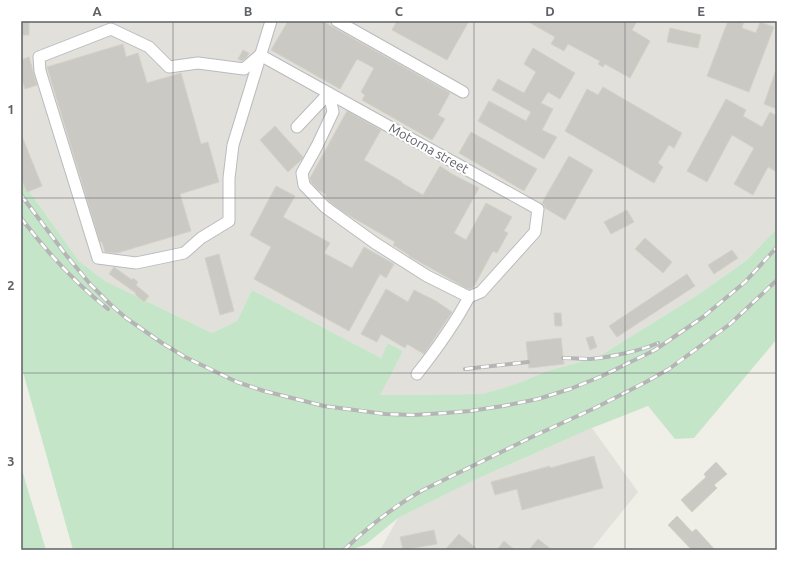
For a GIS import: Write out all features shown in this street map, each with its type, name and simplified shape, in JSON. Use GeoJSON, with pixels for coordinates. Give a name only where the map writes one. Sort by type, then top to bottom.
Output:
{"type":"FeatureCollection","features":[{"type":"Feature","properties":{"kind":"lane"},"geometry":{"type":"LineString","coordinates":[[260,55],[244,69],[198,63],[169,67],[148,47],[111,29],[39,57],[40,70],[98,258],[136,263],[184,253],[201,238],[229,221],[229,178],[233,145],[271,21]]}},
{"type":"Feature","properties":{"kind":"lane"},"geometry":{"type":"LineString","coordinates":[[337,21],[463,92]]}},
{"type":"Feature","properties":{"kind":"lane","name":"Motorna street"},"geometry":{"type":"LineString","coordinates":[[260,55],[538,209],[535,232],[481,292],[469,298]]}},
{"type":"Feature","properties":{"kind":"lane"},"geometry":{"type":"LineString","coordinates":[[297,127],[329,93]]}},
{"type":"Feature","properties":{"kind":"lane"},"geometry":{"type":"LineString","coordinates":[[329,93],[333,112],[302,174],[304,185],[325,207],[375,242],[427,276],[469,298],[432,356],[417,374]]}},
{"type":"Feature","properties":{"kind":"shaded area"},"geometry":{"type":"Polygon","coordinates":[[[21,21],[777,21],[777,228],[747,260],[696,296],[598,357],[547,371],[519,383],[483,394],[379,395],[403,351],[389,343],[381,358],[252,290],[237,321],[212,333],[105,281],[79,261],[21,180],[21,21]]]}},
{"type":"Feature","properties":{"kind":"shaded area"},"geometry":{"type":"Polygon","coordinates":[[[592,428],[638,492],[591,550],[380,550],[398,518],[479,478],[592,428]]]}},
{"type":"Feature","properties":{"kind":"green space"},"geometry":{"type":"Polygon","coordinates":[[[21,180],[79,261],[105,281],[212,333],[237,321],[252,290],[381,358],[388,343],[403,351],[380,395],[483,394],[519,383],[547,371],[598,357],[696,296],[747,260],[777,228],[777,339],[694,438],[675,439],[648,406],[592,428],[479,478],[398,518],[365,545],[349,550],[73,550],[21,365],[21,180]]]}},
{"type":"Feature","properties":{"kind":"green space"},"geometry":{"type":"Polygon","coordinates":[[[21,467],[46,550],[21,550],[21,467]]]}},
{"type":"Feature","properties":{"kind":"building"},"geometry":{"type":"Polygon","coordinates":[[[21,21],[29,21],[29,35],[21,35],[21,21]]]}},
{"type":"Feature","properties":{"kind":"building"},"geometry":{"type":"Polygon","coordinates":[[[288,21],[322,21],[450,93],[438,115],[445,119],[432,140],[362,100],[365,95],[361,92],[374,68],[357,59],[340,89],[271,50],[288,21]]]}},
{"type":"Feature","properties":{"kind":"building"},"geometry":{"type":"Polygon","coordinates":[[[397,21],[469,21],[447,60],[392,30],[397,21]]]}},
{"type":"Feature","properties":{"kind":"building"},"geometry":{"type":"Polygon","coordinates":[[[527,21],[637,21],[632,30],[650,41],[630,78],[605,64],[603,67],[598,64],[600,61],[568,44],[564,51],[551,44],[555,37],[527,21]]]}},
{"type":"Feature","properties":{"kind":"building"},"geometry":{"type":"Polygon","coordinates":[[[728,21],[744,21],[742,28],[756,33],[760,22],[774,27],[749,92],[707,76],[728,21]]]}},
{"type":"Feature","properties":{"kind":"building"},"geometry":{"type":"Polygon","coordinates":[[[670,28],[701,35],[698,48],[667,42],[670,28]]]}},
{"type":"Feature","properties":{"kind":"building"},"geometry":{"type":"Polygon","coordinates":[[[123,44],[126,57],[138,53],[147,83],[181,73],[201,144],[208,142],[219,182],[180,194],[191,231],[117,253],[105,252],[102,242],[100,242],[47,67],[123,44]]]}},
{"type":"Feature","properties":{"kind":"building"},"geometry":{"type":"Polygon","coordinates":[[[533,48],[575,73],[560,99],[548,92],[541,103],[553,109],[542,130],[557,137],[544,159],[478,121],[489,101],[526,121],[531,112],[492,90],[498,79],[524,93],[536,72],[524,64],[533,48]]]}},
{"type":"Feature","properties":{"kind":"building"},"geometry":{"type":"Polygon","coordinates":[[[243,50],[249,53],[242,61],[238,59],[243,50]]]}},
{"type":"Feature","properties":{"kind":"building"},"geometry":{"type":"Polygon","coordinates":[[[29,57],[37,85],[25,89],[21,76],[21,60],[29,57]]]}},
{"type":"Feature","properties":{"kind":"building"},"geometry":{"type":"Polygon","coordinates":[[[777,70],[777,109],[764,104],[777,70]]]}},
{"type":"Feature","properties":{"kind":"building"},"geometry":{"type":"Polygon","coordinates":[[[603,87],[682,133],[674,148],[669,145],[658,163],[663,167],[654,183],[565,131],[587,89],[598,95],[603,87]]]}},
{"type":"Feature","properties":{"kind":"building"},"geometry":{"type":"Polygon","coordinates":[[[726,99],[746,110],[743,116],[762,127],[770,112],[777,116],[777,172],[768,167],[753,195],[734,184],[754,148],[732,135],[707,182],[687,171],[726,99]]]}},
{"type":"Feature","properties":{"kind":"building"},"geometry":{"type":"Polygon","coordinates":[[[347,111],[381,130],[364,160],[402,183],[423,195],[440,166],[479,188],[454,233],[466,240],[486,203],[512,217],[504,231],[508,233],[497,253],[493,251],[473,288],[466,288],[409,256],[393,245],[395,242],[343,212],[330,202],[325,197],[326,194],[318,190],[311,182],[310,178],[347,111]]]}},
{"type":"Feature","properties":{"kind":"building"},"geometry":{"type":"Polygon","coordinates":[[[275,126],[303,157],[288,172],[260,140],[275,126]]]}},
{"type":"Feature","properties":{"kind":"building"},"geometry":{"type":"Polygon","coordinates":[[[471,132],[537,169],[524,191],[459,153],[471,132]]]}},
{"type":"Feature","properties":{"kind":"building"},"geometry":{"type":"Polygon","coordinates":[[[21,134],[42,186],[27,192],[21,178],[21,134]]]}},
{"type":"Feature","properties":{"kind":"building"},"geometry":{"type":"Polygon","coordinates":[[[569,156],[593,170],[565,220],[545,208],[542,203],[569,156]]]}},
{"type":"Feature","properties":{"kind":"building"},"geometry":{"type":"Polygon","coordinates":[[[276,186],[295,196],[283,217],[330,243],[324,253],[352,268],[364,247],[394,264],[386,278],[380,274],[349,331],[254,279],[271,247],[250,235],[276,186]]]}},
{"type":"Feature","properties":{"kind":"building"},"geometry":{"type":"Polygon","coordinates":[[[627,210],[634,222],[611,234],[604,222],[627,210]]]}},
{"type":"Feature","properties":{"kind":"building"},"geometry":{"type":"Polygon","coordinates":[[[645,238],[672,262],[663,273],[635,249],[645,238]]]}},
{"type":"Feature","properties":{"kind":"building"},"geometry":{"type":"Polygon","coordinates":[[[732,250],[738,258],[714,274],[708,265],[732,250]]]}},
{"type":"Feature","properties":{"kind":"building"},"geometry":{"type":"Polygon","coordinates":[[[219,254],[234,311],[220,315],[205,258],[219,254]]]}},
{"type":"Feature","properties":{"kind":"building"},"geometry":{"type":"Polygon","coordinates":[[[114,267],[132,280],[133,278],[138,282],[136,285],[149,296],[144,302],[135,294],[136,293],[109,274],[114,267]]]}},
{"type":"Feature","properties":{"kind":"building"},"geometry":{"type":"Polygon","coordinates":[[[687,274],[695,286],[617,337],[609,326],[687,274]]]}},
{"type":"Feature","properties":{"kind":"building"},"geometry":{"type":"Polygon","coordinates":[[[386,289],[408,302],[414,290],[436,301],[452,312],[424,354],[407,344],[405,348],[381,334],[377,342],[361,334],[386,289]]]}},
{"type":"Feature","properties":{"kind":"building"},"geometry":{"type":"Polygon","coordinates":[[[554,313],[561,313],[562,326],[555,326],[554,313]]]}},
{"type":"Feature","properties":{"kind":"building"},"geometry":{"type":"Polygon","coordinates":[[[593,336],[597,347],[590,350],[586,338],[593,336]]]}},
{"type":"Feature","properties":{"kind":"building"},"geometry":{"type":"Polygon","coordinates":[[[561,338],[564,364],[529,368],[526,342],[561,338]]]}},
{"type":"Feature","properties":{"kind":"building"},"geometry":{"type":"Polygon","coordinates":[[[594,456],[603,488],[522,510],[517,489],[495,495],[491,482],[594,456]]]}},
{"type":"Feature","properties":{"kind":"building"},"geometry":{"type":"Polygon","coordinates":[[[716,462],[727,474],[714,485],[717,488],[692,512],[681,500],[706,477],[704,474],[716,462]]]}},
{"type":"Feature","properties":{"kind":"building"},"geometry":{"type":"Polygon","coordinates":[[[677,516],[692,532],[696,529],[715,550],[692,550],[668,525],[677,516]]]}},
{"type":"Feature","properties":{"kind":"building"},"geometry":{"type":"Polygon","coordinates":[[[434,530],[437,544],[403,550],[400,537],[434,530]]]}},
{"type":"Feature","properties":{"kind":"building"},"geometry":{"type":"Polygon","coordinates":[[[459,534],[478,550],[445,550],[459,534]]]}},
{"type":"Feature","properties":{"kind":"building"},"geometry":{"type":"Polygon","coordinates":[[[538,539],[552,550],[529,550],[538,539]]]}},
{"type":"Feature","properties":{"kind":"building"},"geometry":{"type":"Polygon","coordinates":[[[504,541],[515,550],[497,550],[504,541]]]}},
{"type":"Feature","properties":{"kind":"railway"},"geometry":{"type":"LineString","coordinates":[[21,195],[66,255],[90,284],[110,304],[126,318],[185,357],[237,382],[264,391],[324,406],[385,414],[413,415],[445,413],[503,406],[538,399],[570,389],[602,376],[655,350],[703,317],[745,282],[777,247]]}},
{"type":"Feature","properties":{"kind":"railway"},"geometry":{"type":"LineString","coordinates":[[21,218],[62,266],[108,309]]}},
{"type":"Feature","properties":{"kind":"railway"},"geometry":{"type":"LineString","coordinates":[[344,550],[382,517],[423,490],[595,408],[669,369],[730,324],[777,280]]}},
{"type":"Feature","properties":{"kind":"railway"},"geometry":{"type":"LineString","coordinates":[[563,358],[591,359],[607,357],[634,351],[658,343]]}},
{"type":"Feature","properties":{"kind":"railway"},"geometry":{"type":"LineString","coordinates":[[465,369],[528,362]]}}]}
